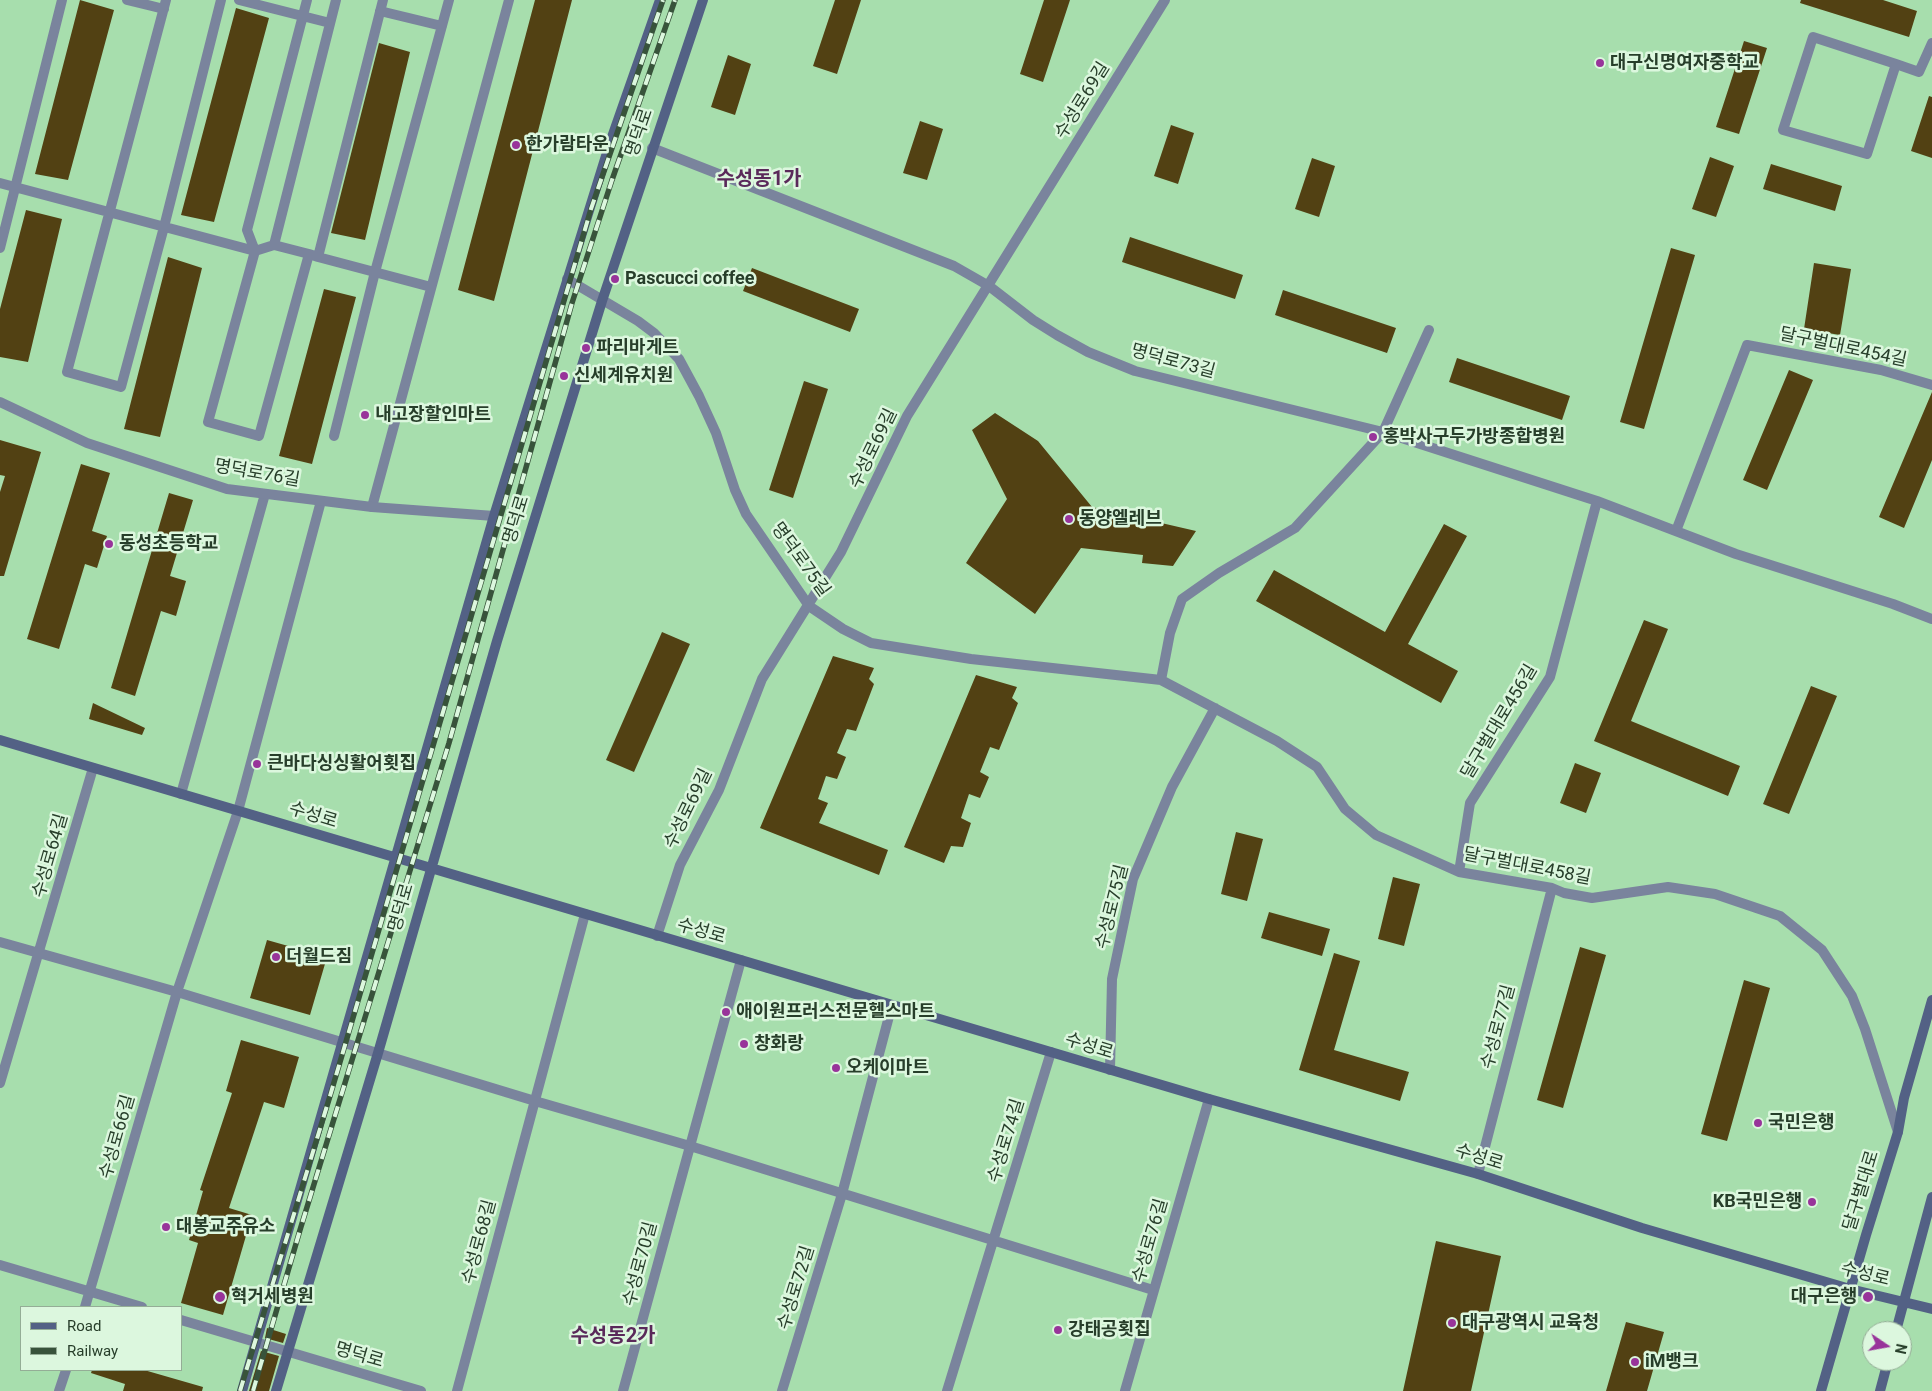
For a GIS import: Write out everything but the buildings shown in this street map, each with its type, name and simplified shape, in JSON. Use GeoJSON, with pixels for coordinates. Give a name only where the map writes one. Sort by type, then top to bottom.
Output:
{"type":"FeatureCollection","features":[{"type":"Feature","properties":{"kind":"main road","name":"명덕로"},"geometry":{"type":"LineString","coordinates":[[242,1391],[494,516],[610,143],[660,0]]}},
{"type":"Feature","properties":{"kind":"main road","name":"명덕로"},"geometry":{"type":"LineString","coordinates":[[276,1391],[378,1054],[430,868],[497,641],[602,301],[703,0]]}},
{"type":"Feature","properties":{"kind":"main road","name":"수성로"},"geometry":{"type":"LineString","coordinates":[[0,740],[1209,1100],[1478,1174],[1642,1228],[1850,1289],[1932,1309]]}},
{"type":"Feature","properties":{"kind":"main road","name":"달구벌대로"},"geometry":{"type":"LineString","coordinates":[[1821,1391],[1898,1132],[1904,1098],[1932,1000]]}},
{"type":"Feature","properties":{"kind":"main road"},"geometry":{"type":"LineString","coordinates":[[1898,1321],[1932,1197]]}},
{"type":"Feature","properties":{"kind":"main road"},"geometry":{"type":"LineString","coordinates":[[1880,1391],[1885,1371]]}},
{"type":"Feature","properties":{"kind":"street"},"geometry":{"type":"LineString","coordinates":[[0,248],[62,0]]}},
{"type":"Feature","properties":{"kind":"street"},"geometry":{"type":"LineString","coordinates":[[127,0],[165,4],[67,372],[121,387],[164,227],[220,0]]}},
{"type":"Feature","properties":{"kind":"street"},"geometry":{"type":"LineString","coordinates":[[239,0],[330,23]]}},
{"type":"Feature","properties":{"kind":"street"},"geometry":{"type":"LineString","coordinates":[[307,0],[247,230],[254,251],[208,422],[259,436],[314,256],[383,0]]}},
{"type":"Feature","properties":{"kind":"street"},"geometry":{"type":"LineString","coordinates":[[274,245],[336,0]]}},
{"type":"Feature","properties":{"kind":"street"},"geometry":{"type":"LineString","coordinates":[[334,436],[375,272],[448,0]]}},
{"type":"Feature","properties":{"kind":"street"},"geometry":{"type":"LineString","coordinates":[[372,507],[509,0]]}},
{"type":"Feature","properties":{"kind":"street","name":"수성로69길"},"geometry":{"type":"LineString","coordinates":[[657,936],[680,865],[718,790],[762,679],[841,552],[907,416],[1164,0]]}},
{"type":"Feature","properties":{"kind":"street"},"geometry":{"type":"LineString","coordinates":[[380,11],[442,26]]}},
{"type":"Feature","properties":{"kind":"street"},"geometry":{"type":"LineString","coordinates":[[1896,64],[1867,154],[1783,130],[1813,37],[1896,64],[1919,72],[1932,43]]}},
{"type":"Feature","properties":{"kind":"street","name":"명덕로73길"},"geometry":{"type":"LineString","coordinates":[[652,148],[954,266],[989,286],[1033,320],[1057,335],[1088,352],[1135,371],[1382,432]]}},
{"type":"Feature","properties":{"kind":"street"},"geometry":{"type":"LineString","coordinates":[[0,183],[254,251],[274,245],[431,287]]}},
{"type":"Feature","properties":{"kind":"street","name":"명덕로75길"},"geometry":{"type":"LineString","coordinates":[[567,279],[654,333],[679,359],[699,396],[712,426],[735,490],[746,514],[809,606],[844,629],[871,643],[971,659],[1161,680]]}},
{"type":"Feature","properties":{"kind":"street"},"geometry":{"type":"LineString","coordinates":[[1161,680],[1170,633],[1182,599],[1219,573],[1295,528],[1382,432],[1429,330]]}},
{"type":"Feature","properties":{"kind":"street","name":"달구벌대로454길"},"geometry":{"type":"LineString","coordinates":[[1676,531],[1746,345],[1882,370],[1932,385]]}},
{"type":"Feature","properties":{"kind":"street","name":"명덕로76길"},"geometry":{"type":"LineString","coordinates":[[0,402],[87,443],[227,489],[372,507],[494,516]]}},
{"type":"Feature","properties":{"kind":"street"},"geometry":{"type":"LineString","coordinates":[[1382,432],[1597,501],[1736,554],[1893,604],[1932,619]]}},
{"type":"Feature","properties":{"kind":"street"},"geometry":{"type":"LineString","coordinates":[[181,794],[266,494]]}},
{"type":"Feature","properties":{"kind":"street"},"geometry":{"type":"LineString","coordinates":[[238,811],[321,501]]}},
{"type":"Feature","properties":{"kind":"street","name":"달구벌대로456길"},"geometry":{"type":"LineString","coordinates":[[1459,872],[1470,803],[1550,677],[1597,501]]}},
{"type":"Feature","properties":{"kind":"street","name":"달구벌대로458길"},"geometry":{"type":"LineString","coordinates":[[1161,680],[1277,741],[1317,767],[1345,809],[1376,835],[1459,872],[1552,888],[1564,893],[1592,898],[1668,887],[1716,894],[1780,916],[1822,950],[1852,996],[1865,1029],[1898,1132]]}},
{"type":"Feature","properties":{"kind":"street","name":"수성로75길"},"geometry":{"type":"LineString","coordinates":[[1110,1070],[1112,979],[1133,880],[1172,788],[1215,708]]}},
{"type":"Feature","properties":{"kind":"street","name":"수성로64길"},"geometry":{"type":"LineString","coordinates":[[0,1083],[94,768]]}},
{"type":"Feature","properties":{"kind":"street","name":"수성로66길"},"geometry":{"type":"LineString","coordinates":[[85,1306],[177,992],[238,811]]}},
{"type":"Feature","properties":{"kind":"street","name":"수성로77길"},"geometry":{"type":"LineString","coordinates":[[1478,1174],[1552,888]]}},
{"type":"Feature","properties":{"kind":"street","name":"수성로68길"},"geometry":{"type":"LineString","coordinates":[[457,1391],[586,914]]}},
{"type":"Feature","properties":{"kind":"street"},"geometry":{"type":"LineString","coordinates":[[0,942],[177,992],[535,1102],[690,1146],[1153,1290]]}},
{"type":"Feature","properties":{"kind":"street","name":"수성로70길"},"geometry":{"type":"LineString","coordinates":[[623,1391],[741,960]]}},
{"type":"Feature","properties":{"kind":"street","name":"수성로72길"},"geometry":{"type":"LineString","coordinates":[[782,1391],[842,1194],[892,1005]]}},
{"type":"Feature","properties":{"kind":"street","name":"수성로74길"},"geometry":{"type":"LineString","coordinates":[[947,1391],[1051,1052]]}},
{"type":"Feature","properties":{"kind":"street","name":"수성로76길"},"geometry":{"type":"LineString","coordinates":[[1125,1391],[1209,1100]]}},
{"type":"Feature","properties":{"kind":"street"},"geometry":{"type":"LineString","coordinates":[[0,1265],[139,1306]]}},
{"type":"Feature","properties":{"kind":"street"},"geometry":{"type":"LineString","coordinates":[[182,1320],[257,1344]]}},
{"type":"Feature","properties":{"kind":"street","name":"명덕로"},"geometry":{"type":"LineString","coordinates":[[257,1344],[421,1391]]}},
{"type":"Feature","properties":{"kind":"street"},"geometry":{"type":"LineString","coordinates":[[59,1391],[66,1371]]}},
{"type":"Feature","properties":{"kind":"railway"},"geometry":{"type":"LineString","coordinates":[[240,1391],[330,1096],[591,209],[663,0]]}},
{"type":"Feature","properties":{"kind":"railway"},"geometry":{"type":"LineString","coordinates":[[253,1391],[300,1230],[449,743],[572,303],[612,180],[675,0]]}},
{"type":"Feature","properties":{"kind":"place","name":"대구신명여자중학교"},"geometry":{"type":"Point","coordinates":[1600,63]}},
{"type":"Feature","properties":{"kind":"place","name":"한가람타운"},"geometry":{"type":"Point","coordinates":[516,145]}},
{"type":"Feature","properties":{"kind":"place","name":"Pascucci coffee"},"geometry":{"type":"Point","coordinates":[615,279]}},
{"type":"Feature","properties":{"kind":"place","name":"파리바게트"},"geometry":{"type":"Point","coordinates":[586,348]}},
{"type":"Feature","properties":{"kind":"place","name":"신세계유치원"},"geometry":{"type":"Point","coordinates":[564,376]}},
{"type":"Feature","properties":{"kind":"place","name":"내고장할인마트"},"geometry":{"type":"Point","coordinates":[365,415]}},
{"type":"Feature","properties":{"kind":"place","name":"홍박사구두가방종합병원"},"geometry":{"type":"Point","coordinates":[1373,437]}},
{"type":"Feature","properties":{"kind":"place","name":"동양엘레브"},"geometry":{"type":"Point","coordinates":[1069,519]}},
{"type":"Feature","properties":{"kind":"place","name":"동성초등학교"},"geometry":{"type":"Point","coordinates":[109,544]}},
{"type":"Feature","properties":{"kind":"place","name":"큰바다싱싱활어횟집"},"geometry":{"type":"Point","coordinates":[257,764]}},
{"type":"Feature","properties":{"kind":"place","name":"더월드짐"},"geometry":{"type":"Point","coordinates":[276,957]}},
{"type":"Feature","properties":{"kind":"place","name":"애이원프러스전문헬스마트"},"geometry":{"type":"Point","coordinates":[726,1012]}},
{"type":"Feature","properties":{"kind":"place","name":"창화랑"},"geometry":{"type":"Point","coordinates":[744,1044]}},
{"type":"Feature","properties":{"kind":"place","name":"오케이마트"},"geometry":{"type":"Point","coordinates":[836,1068]}},
{"type":"Feature","properties":{"kind":"place","name":"국민은행"},"geometry":{"type":"Point","coordinates":[1758,1123]}},
{"type":"Feature","properties":{"kind":"place","name":"KB국민은행"},"geometry":{"type":"Point","coordinates":[1812,1202]}},
{"type":"Feature","properties":{"kind":"place","name":"대봉교주유소"},"geometry":{"type":"Point","coordinates":[166,1227]}},
{"type":"Feature","properties":{"kind":"place","name":"혁거세병원"},"geometry":{"type":"Point","coordinates":[220,1297]}},
{"type":"Feature","properties":{"kind":"place","name":"대구은행"},"geometry":{"type":"Point","coordinates":[1868,1297]}},
{"type":"Feature","properties":{"kind":"place","name":"대구광역시 교육청"},"geometry":{"type":"Point","coordinates":[1452,1323]}},
{"type":"Feature","properties":{"kind":"place","name":"강태공횟집"},"geometry":{"type":"Point","coordinates":[1058,1330]}},
{"type":"Feature","properties":{"kind":"place","name":"iM뱅크"},"geometry":{"type":"Point","coordinates":[1635,1362]}},
{"type":"Feature","properties":{"kind":"district","name":"수성동1가"},"geometry":{"type":"Point","coordinates":[759,180]}},
{"type":"Feature","properties":{"kind":"district","name":"수성동2가"},"geometry":{"type":"Point","coordinates":[613,1337]}}]}
